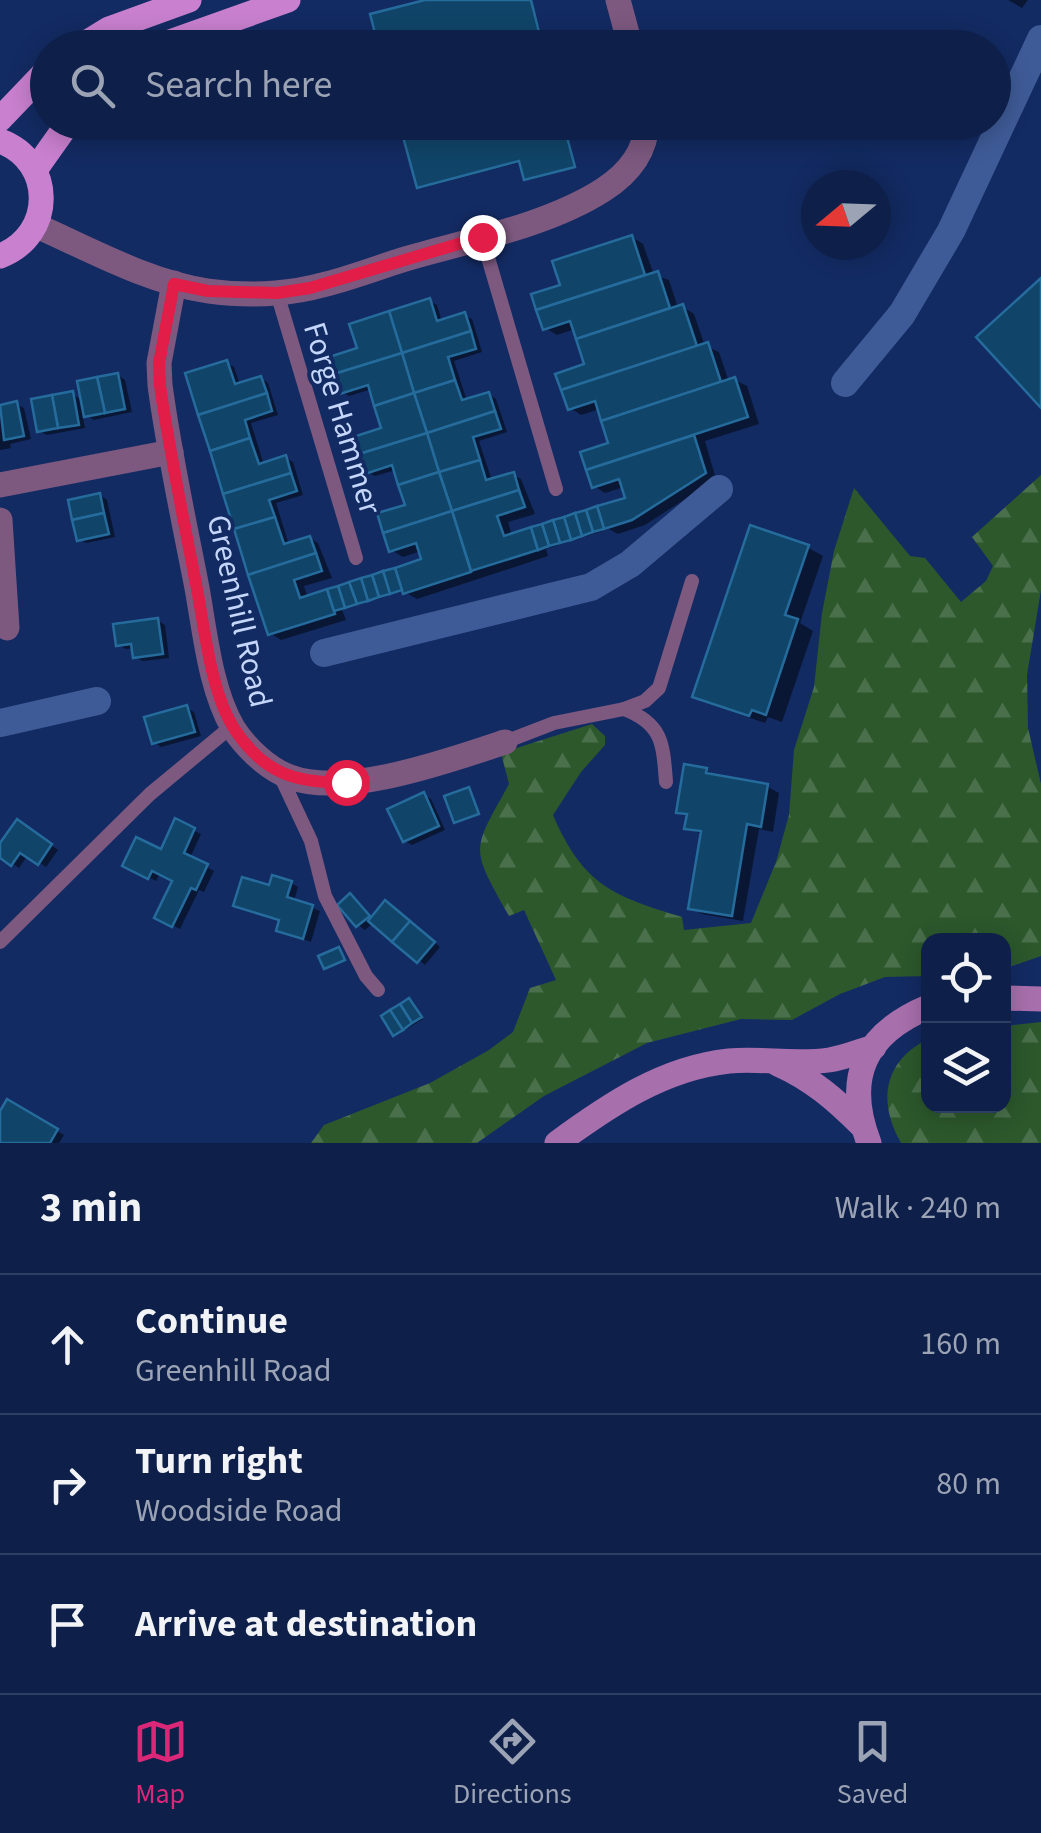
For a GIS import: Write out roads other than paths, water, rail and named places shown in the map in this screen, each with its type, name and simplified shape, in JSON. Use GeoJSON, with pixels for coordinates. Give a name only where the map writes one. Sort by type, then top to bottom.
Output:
{"type":"FeatureCollection","features":[{"type":"Feature","properties":{"kind":"main road"},"geometry":{"type":"LineString","coordinates":[[107,30],[189,0]]}},
{"type":"Feature","properties":{"kind":"main road"},"geometry":{"type":"LineString","coordinates":[[204,30],[288,0]]}},
{"type":"Feature","properties":{"kind":"main road"},"geometry":{"type":"LineString","coordinates":[[0,119],[30,88]]}},
{"type":"Feature","properties":{"kind":"main road"},"geometry":{"type":"LineString","coordinates":[[36,170],[57,140]]}},
{"type":"Feature","properties":{"kind":"main road"},"geometry":{"type":"LineString","coordinates":[[0,141],[22,153],[36,170],[42,194],[36,226],[15,250],[0,256]]}},
{"type":"Feature","properties":{"kind":"street"},"geometry":{"type":"LineString","coordinates":[[618,0],[621,30]]}},
{"type":"Feature","properties":{"kind":"street"},"geometry":{"type":"LineString","coordinates":[[36,226],[174,284],[208,291],[277,293],[326,284],[567,209],[606,188],[634,162],[644,140]]}},
{"type":"Feature","properties":{"kind":"street","name":"Greenhill Road"},"geometry":{"type":"LineString","coordinates":[[174,284],[159,363],[171,452],[209,650],[232,726],[261,759],[279,772]]}},
{"type":"Feature","properties":{"kind":"street"},"geometry":{"type":"LineString","coordinates":[[0,486],[171,452]]}},
{"type":"Feature","properties":{"kind":"street"},"geometry":{"type":"LineString","coordinates":[[0,520],[8,628]]}},
{"type":"Feature","properties":{"kind":"street"},"geometry":{"type":"LineString","coordinates":[[279,772],[306,781],[346,782],[442,763],[505,742]]}},
{"type":"Feature","properties":{"kind":"street"},"geometry":{"type":"LineString","coordinates":[[1011,998],[1041,999]]}},
{"type":"Feature","properties":{"kind":"street"},"geometry":{"type":"LineString","coordinates":[[866,1136],[856,1102],[860,1074],[885,1032],[921,1010]]}},
{"type":"Feature","properties":{"kind":"street"},"geometry":{"type":"LineString","coordinates":[[557,1143],[627,1096],[664,1077],[699,1066],[733,1060],[830,1060],[874,1047]]}},
{"type":"Feature","properties":{"kind":"street"},"geometry":{"type":"LineString","coordinates":[[774,1062],[833,1096],[866,1136]]}},
{"type":"Feature","properties":{"kind":"lane"},"geometry":{"type":"LineString","coordinates":[[482,237],[556,489]]}},
{"type":"Feature","properties":{"kind":"lane","name":"Forge Hammer"},"geometry":{"type":"LineString","coordinates":[[277,293],[356,558]]}},
{"type":"Feature","properties":{"kind":"lane"},"geometry":{"type":"LineString","coordinates":[[505,742],[554,723],[624,710],[645,701],[659,688],[692,581]]}},
{"type":"Feature","properties":{"kind":"lane"},"geometry":{"type":"LineString","coordinates":[[624,710],[646,719],[658,734],[666,782]]}},
{"type":"Feature","properties":{"kind":"lane"},"geometry":{"type":"LineString","coordinates":[[0,942],[150,794],[232,726]]}},
{"type":"Feature","properties":{"kind":"lane"},"geometry":{"type":"LineString","coordinates":[[279,772],[311,840],[324,896],[366,976],[378,990]]}},
{"type":"Feature","properties":{"kind":"waterway"},"geometry":{"type":"LineString","coordinates":[[1011,103],[1041,39]]}},
{"type":"Feature","properties":{"kind":"waterway"},"geometry":{"type":"LineString","coordinates":[[845,383],[902,314],[951,231],[994,140]]}},
{"type":"Feature","properties":{"kind":"waterway"},"geometry":{"type":"LineString","coordinates":[[324,653],[591,587],[630,564],[719,489]]}},
{"type":"Feature","properties":{"kind":"waterway"},"geometry":{"type":"LineString","coordinates":[[0,723],[97,701]]}}]}
